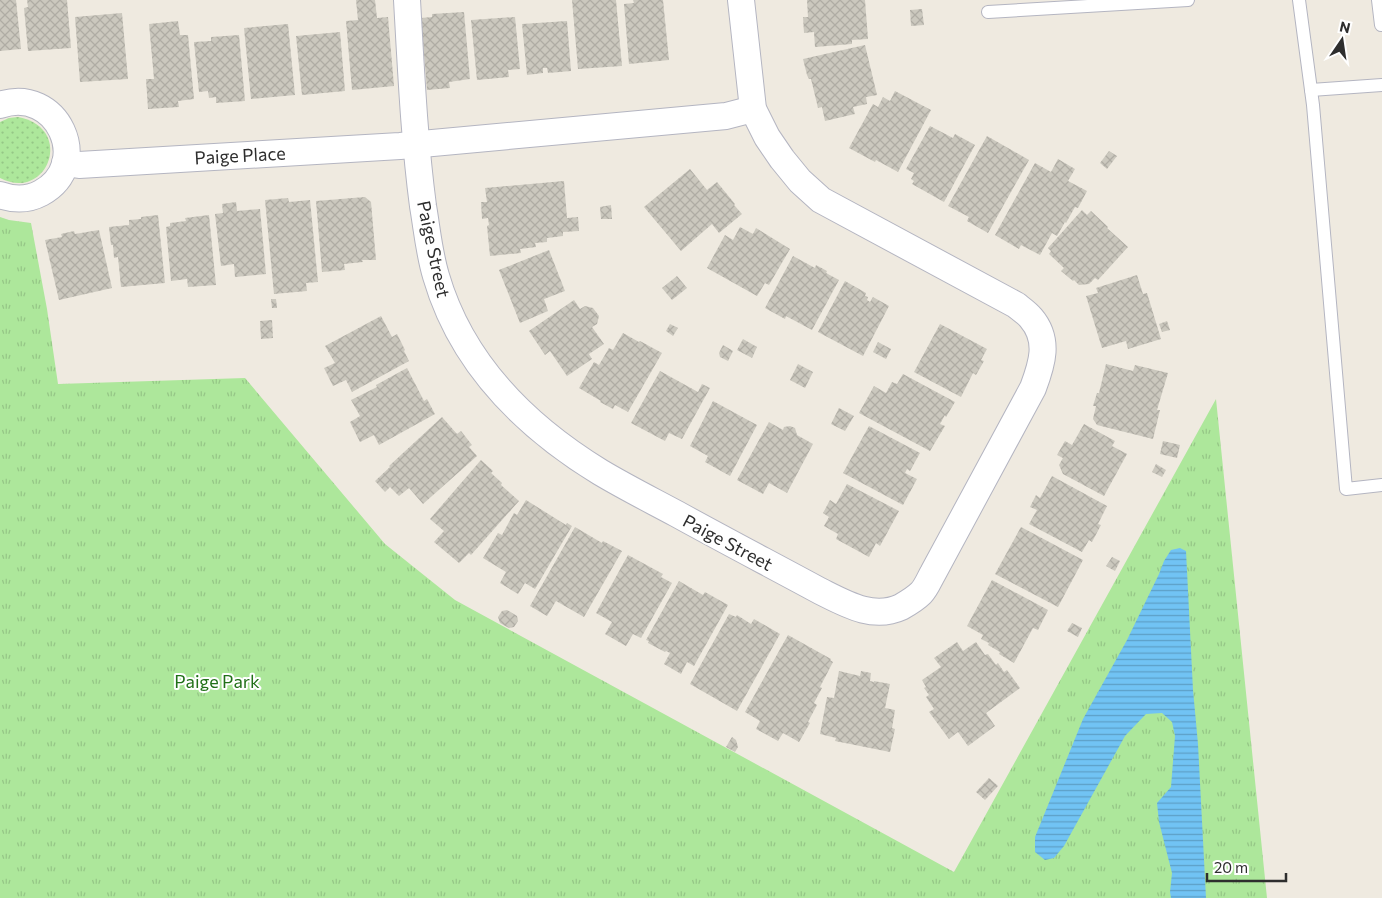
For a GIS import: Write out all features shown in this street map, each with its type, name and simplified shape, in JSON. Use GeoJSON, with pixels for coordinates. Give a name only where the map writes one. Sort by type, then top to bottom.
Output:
{"type":"FeatureCollection","features":[{"type":"Feature","properties":{"kind":"street","name":"Paige Street"},"geometry":{"type":"LineString","coordinates":[[407,0],[416,145],[428,240],[436,274],[452,321],[469,350],[493,382],[519,411],[558,444],[600,472],[820,591],[857,609],[874,612],[893,610],[910,603],[921,593],[933,573],[1033,388],[1040,369],[1044,344],[1040,331],[1031,317],[1016,305],[821,200],[800,181],[782,159],[753,109],[742,0]]}},
{"type":"Feature","properties":{"kind":"street"},"geometry":{"type":"LineString","coordinates":[[0,105],[10,102],[26,102],[41,108],[54,118],[63,131],[67,147],[65,163],[59,178],[48,189],[34,197],[18,199],[0,196]]}},
{"type":"Feature","properties":{"kind":"street"},"geometry":{"type":"LineString","coordinates":[[416,145],[726,116],[753,109]]}},
{"type":"Feature","properties":{"kind":"street","name":"Paige Place"},"geometry":{"type":"LineString","coordinates":[[65,163],[88,164],[416,145]]}},
{"type":"Feature","properties":{"kind":"lane"},"geometry":{"type":"LineString","coordinates":[[988,12],[1188,0]]}},
{"type":"Feature","properties":{"kind":"lane"},"geometry":{"type":"LineString","coordinates":[[1299,0],[1311,90],[1346,489],[1382,485]]}},
{"type":"Feature","properties":{"kind":"lane"},"geometry":{"type":"LineString","coordinates":[[1378,0],[1381,25]]}},
{"type":"Feature","properties":{"kind":"lane"},"geometry":{"type":"LineString","coordinates":[[1311,90],[1382,85]]}},
{"type":"Feature","properties":{"kind":"green space"},"geometry":{"type":"Polygon","coordinates":[[[18,117],[36,124],[46,135],[50,148],[48,161],[42,173],[31,181],[17,183],[0,178],[0,122],[18,117]]]}},
{"type":"Feature","properties":{"kind":"green space","name":"Paige Park"},"geometry":{"type":"Polygon","coordinates":[[[0,217],[31,223],[47,309],[58,384],[245,378],[385,544],[455,600],[954,872],[1216,399],[1267,898],[0,898],[0,217]]]}},
{"type":"Feature","properties":{"kind":"water"},"geometry":{"type":"Polygon","coordinates":[[[1180,548],[1186,551],[1206,898],[1171,898],[1172,873],[1159,822],[1157,803],[1171,787],[1175,736],[1172,722],[1162,713],[1146,714],[1125,736],[1064,846],[1054,858],[1045,860],[1035,852],[1035,837],[1083,719],[1127,640],[1164,561],[1171,550],[1180,548]]]}},
{"type":"Feature","properties":{"kind":"building"},"geometry":{"type":"Polygon","coordinates":[[[0,0],[16,0],[21,49],[0,51],[0,0]]]}},
{"type":"Feature","properties":{"kind":"building"},"geometry":{"type":"Polygon","coordinates":[[[27,0],[67,0],[71,48],[28,51],[24,8],[28,7],[27,0]]]}},
{"type":"Feature","properties":{"kind":"building"},"geometry":{"type":"Polygon","coordinates":[[[356,0],[375,0],[377,18],[388,17],[394,86],[352,90],[346,21],[358,20],[356,0]]]}},
{"type":"Feature","properties":{"kind":"building"},"geometry":{"type":"Polygon","coordinates":[[[572,0],[616,0],[622,66],[578,69],[572,0]]]}},
{"type":"Feature","properties":{"kind":"building"},"geometry":{"type":"Polygon","coordinates":[[[633,0],[663,0],[669,60],[629,64],[624,4],[634,3],[633,0]]]}},
{"type":"Feature","properties":{"kind":"building"},"geometry":{"type":"Polygon","coordinates":[[[807,0],[865,0],[868,39],[852,40],[852,44],[815,47],[814,32],[804,33],[803,17],[808,17],[807,0]]]}},
{"type":"Feature","properties":{"kind":"building"},"geometry":{"type":"Polygon","coordinates":[[[922,9],[924,25],[911,26],[910,10],[922,9]]]}},
{"type":"Feature","properties":{"kind":"building"},"geometry":{"type":"Polygon","coordinates":[[[464,12],[470,79],[449,82],[450,88],[427,90],[421,18],[432,17],[432,14],[464,12]]]}},
{"type":"Feature","properties":{"kind":"building"},"geometry":{"type":"Polygon","coordinates":[[[122,13],[128,79],[80,82],[75,17],[122,13]]]}},
{"type":"Feature","properties":{"kind":"building"},"geometry":{"type":"Polygon","coordinates":[[[515,17],[520,69],[508,70],[509,77],[477,80],[471,20],[515,17]]]}},
{"type":"Feature","properties":{"kind":"building"},"geometry":{"type":"Polygon","coordinates":[[[178,21],[180,35],[188,35],[194,99],[178,101],[179,107],[148,109],[146,79],[154,79],[149,24],[178,21]]]}},
{"type":"Feature","properties":{"kind":"building"},"geometry":{"type":"Polygon","coordinates":[[[567,21],[571,71],[548,73],[547,68],[543,68],[543,73],[527,75],[522,24],[567,21]]]}},
{"type":"Feature","properties":{"kind":"building"},"geometry":{"type":"Polygon","coordinates":[[[288,24],[295,95],[251,99],[244,28],[288,24]]]}},
{"type":"Feature","properties":{"kind":"building"},"geometry":{"type":"Polygon","coordinates":[[[340,32],[345,91],[302,95],[296,36],[340,32]]]}},
{"type":"Feature","properties":{"kind":"building"},"geometry":{"type":"Polygon","coordinates":[[[239,35],[245,101],[216,103],[216,97],[209,98],[208,91],[199,92],[194,42],[211,41],[211,37],[239,35]]]}},
{"type":"Feature","properties":{"kind":"building"},"geometry":{"type":"Polygon","coordinates":[[[865,45],[877,95],[866,97],[867,104],[853,107],[855,114],[825,121],[822,107],[818,108],[811,79],[807,75],[803,59],[865,45]]]}},
{"type":"Feature","properties":{"kind":"building"},"geometry":{"type":"Polygon","coordinates":[[[895,91],[931,110],[898,172],[849,148],[873,104],[878,107],[883,97],[890,101],[895,91]]]}},
{"type":"Feature","properties":{"kind":"building"},"geometry":{"type":"Polygon","coordinates":[[[930,126],[953,138],[955,134],[975,145],[944,202],[912,184],[914,181],[911,179],[914,173],[906,169],[930,126]]]}},
{"type":"Feature","properties":{"kind":"building"},"geometry":{"type":"Polygon","coordinates":[[[987,136],[1029,160],[988,233],[967,221],[969,217],[948,206],[987,136]]]}},
{"type":"Feature","properties":{"kind":"building"},"geometry":{"type":"Polygon","coordinates":[[[1109,151],[1117,156],[1107,169],[1100,163],[1109,151]]]}},
{"type":"Feature","properties":{"kind":"building"},"geometry":{"type":"Polygon","coordinates":[[[1058,159],[1075,169],[1068,181],[1087,191],[1078,208],[1075,207],[1057,236],[1052,233],[1040,255],[1021,245],[1019,249],[995,235],[1035,163],[1051,172],[1058,159]]]}},
{"type":"Feature","properties":{"kind":"building"},"geometry":{"type":"Polygon","coordinates":[[[690,169],[707,190],[717,182],[742,214],[719,233],[712,224],[681,251],[644,207],[690,169]]]}},
{"type":"Feature","properties":{"kind":"building"},"geometry":{"type":"Polygon","coordinates":[[[564,181],[567,218],[578,217],[579,231],[563,232],[563,236],[547,238],[547,242],[535,243],[536,247],[520,249],[521,253],[490,256],[488,218],[482,219],[481,202],[487,202],[485,188],[564,181]]]}},
{"type":"Feature","properties":{"kind":"building"},"geometry":{"type":"Polygon","coordinates":[[[365,197],[371,202],[376,260],[362,260],[363,262],[344,264],[345,270],[322,272],[316,201],[365,197]]]}},
{"type":"Feature","properties":{"kind":"building"},"geometry":{"type":"Polygon","coordinates":[[[288,198],[289,202],[310,200],[318,282],[306,283],[307,291],[274,294],[265,200],[288,198]]]}},
{"type":"Feature","properties":{"kind":"building"},"geometry":{"type":"Polygon","coordinates":[[[236,202],[237,211],[260,209],[266,274],[235,277],[234,264],[221,266],[215,214],[223,213],[222,204],[236,202]]]}},
{"type":"Feature","properties":{"kind":"building"},"geometry":{"type":"Polygon","coordinates":[[[611,205],[612,219],[601,219],[600,207],[611,205]]]}},
{"type":"Feature","properties":{"kind":"building"},"geometry":{"type":"Polygon","coordinates":[[[1082,210],[1087,215],[1091,211],[1128,247],[1098,280],[1095,278],[1089,284],[1079,285],[1061,271],[1064,268],[1049,254],[1051,251],[1048,248],[1082,210]]]}},
{"type":"Feature","properties":{"kind":"building"},"geometry":{"type":"Polygon","coordinates":[[[158,215],[165,283],[121,287],[118,257],[114,258],[109,227],[129,225],[129,220],[158,215]]]}},
{"type":"Feature","properties":{"kind":"building"},"geometry":{"type":"Polygon","coordinates":[[[209,215],[216,285],[188,287],[187,279],[171,281],[166,227],[170,226],[170,223],[186,221],[185,218],[209,215]]]}},
{"type":"Feature","properties":{"kind":"building"},"geometry":{"type":"Polygon","coordinates":[[[740,227],[753,234],[756,228],[790,249],[769,285],[765,283],[757,296],[707,268],[725,235],[733,240],[740,227]]]}},
{"type":"Feature","properties":{"kind":"building"},"geometry":{"type":"Polygon","coordinates":[[[99,230],[112,288],[59,300],[45,240],[62,237],[61,234],[74,231],[75,234],[99,230]]]}},
{"type":"Feature","properties":{"kind":"building"},"geometry":{"type":"Polygon","coordinates":[[[549,250],[565,291],[544,299],[548,311],[520,323],[499,270],[549,250]]]}},
{"type":"Feature","properties":{"kind":"building"},"geometry":{"type":"Polygon","coordinates":[[[793,256],[815,268],[816,265],[839,280],[812,330],[786,316],[785,319],[765,308],[793,256]]]}},
{"type":"Feature","properties":{"kind":"building"},"geometry":{"type":"Polygon","coordinates":[[[1137,275],[1143,294],[1147,293],[1161,339],[1128,349],[1126,341],[1102,348],[1086,296],[1098,293],[1096,288],[1137,275]]]}},
{"type":"Feature","properties":{"kind":"building"},"geometry":{"type":"Polygon","coordinates":[[[677,276],[687,288],[672,300],[662,288],[677,276]]]}},
{"type":"Feature","properties":{"kind":"building"},"geometry":{"type":"Polygon","coordinates":[[[845,281],[866,293],[865,296],[868,297],[867,300],[870,302],[873,297],[889,306],[863,356],[818,332],[845,281]]]}},
{"type":"Feature","properties":{"kind":"building"},"geometry":{"type":"Polygon","coordinates":[[[271,299],[276,299],[277,308],[272,308],[271,299]]]}},
{"type":"Feature","properties":{"kind":"building"},"geometry":{"type":"Polygon","coordinates":[[[574,300],[580,309],[585,306],[593,308],[599,316],[597,324],[592,327],[604,344],[589,354],[592,359],[567,376],[550,351],[545,355],[529,331],[574,300]]]}},
{"type":"Feature","properties":{"kind":"building"},"geometry":{"type":"Polygon","coordinates":[[[381,316],[392,337],[397,334],[409,361],[352,392],[346,380],[333,386],[324,368],[335,363],[325,346],[381,316]]]}},
{"type":"Feature","properties":{"kind":"building"},"geometry":{"type":"Polygon","coordinates":[[[272,320],[273,338],[261,339],[260,321],[272,320]]]}},
{"type":"Feature","properties":{"kind":"building"},"geometry":{"type":"Polygon","coordinates":[[[1167,321],[1170,330],[1162,332],[1159,324],[1167,321]]]}},
{"type":"Feature","properties":{"kind":"building"},"geometry":{"type":"Polygon","coordinates":[[[670,324],[678,328],[673,336],[666,331],[670,324]]]}},
{"type":"Feature","properties":{"kind":"building"},"geometry":{"type":"Polygon","coordinates":[[[940,324],[987,349],[981,360],[984,361],[976,375],[973,373],[961,397],[914,372],[940,324]]]}},
{"type":"Feature","properties":{"kind":"building"},"geometry":{"type":"Polygon","coordinates":[[[623,333],[662,353],[628,412],[615,405],[613,409],[579,388],[594,362],[599,365],[609,348],[613,350],[623,333]]]}},
{"type":"Feature","properties":{"kind":"building"},"geometry":{"type":"Polygon","coordinates":[[[743,339],[757,347],[752,358],[737,350],[743,339]]]}},
{"type":"Feature","properties":{"kind":"building"},"geometry":{"type":"Polygon","coordinates":[[[878,342],[891,349],[886,359],[873,352],[878,342]]]}},
{"type":"Feature","properties":{"kind":"building"},"geometry":{"type":"Polygon","coordinates":[[[723,345],[733,351],[728,361],[720,357],[719,353],[723,345]]]}},
{"type":"Feature","properties":{"kind":"building"},"geometry":{"type":"Polygon","coordinates":[[[798,364],[813,372],[805,388],[790,380],[798,364]]]}},
{"type":"Feature","properties":{"kind":"building"},"geometry":{"type":"Polygon","coordinates":[[[1106,364],[1133,371],[1135,365],[1168,373],[1157,410],[1160,410],[1153,439],[1097,425],[1093,419],[1096,406],[1093,406],[1097,393],[1099,393],[1106,364]]]}},
{"type":"Feature","properties":{"kind":"building"},"geometry":{"type":"Polygon","coordinates":[[[407,368],[424,401],[427,399],[435,414],[379,445],[374,435],[360,442],[350,422],[360,416],[351,400],[377,387],[376,385],[407,368]]]}},
{"type":"Feature","properties":{"kind":"building"},"geometry":{"type":"Polygon","coordinates":[[[660,371],[698,392],[702,384],[710,388],[682,439],[669,433],[665,441],[631,423],[660,371]]]}},
{"type":"Feature","properties":{"kind":"building"},"geometry":{"type":"Polygon","coordinates":[[[903,374],[955,402],[940,424],[945,426],[930,451],[859,413],[874,386],[886,393],[892,382],[897,384],[903,374]]]}},
{"type":"Feature","properties":{"kind":"building"},"geometry":{"type":"Polygon","coordinates":[[[713,401],[757,425],[730,476],[705,462],[708,456],[690,446],[713,401]]]}},
{"type":"Feature","properties":{"kind":"building"},"geometry":{"type":"Polygon","coordinates":[[[839,408],[854,416],[845,431],[831,424],[839,408]]]}},
{"type":"Feature","properties":{"kind":"building"},"geometry":{"type":"Polygon","coordinates":[[[442,417],[457,434],[461,431],[472,445],[469,447],[477,456],[423,504],[409,488],[399,496],[390,487],[385,492],[375,481],[442,417]]]}},
{"type":"Feature","properties":{"kind":"building"},"geometry":{"type":"Polygon","coordinates":[[[769,422],[783,430],[784,427],[790,426],[795,428],[797,435],[813,444],[787,493],[769,483],[763,494],[737,480],[769,422]]]}},
{"type":"Feature","properties":{"kind":"building"},"geometry":{"type":"Polygon","coordinates":[[[1084,424],[1115,441],[1112,446],[1127,454],[1104,496],[1063,474],[1059,465],[1063,458],[1057,455],[1065,441],[1072,445],[1084,424]]]}},
{"type":"Feature","properties":{"kind":"building"},"geometry":{"type":"Polygon","coordinates":[[[869,426],[920,453],[910,471],[907,469],[905,473],[917,479],[903,505],[843,473],[869,426]]]}},
{"type":"Feature","properties":{"kind":"building"},"geometry":{"type":"Polygon","coordinates":[[[1163,441],[1180,445],[1177,458],[1160,454],[1163,441]]]}},
{"type":"Feature","properties":{"kind":"building"},"geometry":{"type":"Polygon","coordinates":[[[481,460],[493,471],[491,473],[502,483],[501,485],[519,501],[471,555],[469,553],[459,563],[434,542],[444,531],[430,519],[481,460]]]}},
{"type":"Feature","properties":{"kind":"building"},"geometry":{"type":"Polygon","coordinates":[[[1156,464],[1166,470],[1162,477],[1152,472],[1156,464]]]}},
{"type":"Feature","properties":{"kind":"building"},"geometry":{"type":"Polygon","coordinates":[[[1052,476],[1107,506],[1098,524],[1101,525],[1092,542],[1089,540],[1082,552],[1029,524],[1037,510],[1030,507],[1036,495],[1040,498],[1052,476]]]}},
{"type":"Feature","properties":{"kind":"building"},"geometry":{"type":"Polygon","coordinates":[[[847,484],[899,511],[880,546],[876,543],[869,557],[836,539],[838,534],[824,526],[829,517],[823,513],[830,500],[836,504],[847,484]]]}},
{"type":"Feature","properties":{"kind":"building"},"geometry":{"type":"Polygon","coordinates":[[[526,500],[566,525],[567,523],[572,526],[535,589],[525,583],[518,594],[500,583],[506,572],[483,558],[498,533],[502,535],[514,513],[517,515],[526,500]]]}},
{"type":"Feature","properties":{"kind":"building"},"geometry":{"type":"Polygon","coordinates":[[[575,527],[602,543],[603,541],[622,551],[584,617],[556,601],[547,616],[530,606],[575,527]]]}},
{"type":"Feature","properties":{"kind":"building"},"geometry":{"type":"Polygon","coordinates":[[[1021,527],[1083,560],[1058,607],[995,574],[1021,527]]]}},
{"type":"Feature","properties":{"kind":"building"},"geometry":{"type":"Polygon","coordinates":[[[628,555],[663,574],[661,577],[672,583],[641,638],[633,634],[626,646],[605,634],[612,622],[596,613],[628,555]]]}},
{"type":"Feature","properties":{"kind":"building"},"geometry":{"type":"Polygon","coordinates":[[[1112,557],[1120,561],[1115,571],[1106,566],[1112,557]]]}},
{"type":"Feature","properties":{"kind":"building"},"geometry":{"type":"Polygon","coordinates":[[[992,580],[1048,610],[1038,630],[1033,628],[1014,663],[999,654],[1000,652],[981,639],[983,635],[967,626],[992,580]]]}},
{"type":"Feature","properties":{"kind":"building"},"geometry":{"type":"Polygon","coordinates":[[[679,581],[703,595],[705,592],[728,605],[694,666],[687,662],[681,674],[664,664],[670,653],[648,643],[649,641],[646,640],[679,581]]]}},
{"type":"Feature","properties":{"kind":"building"},"geometry":{"type":"Polygon","coordinates":[[[507,610],[517,616],[518,621],[514,627],[509,628],[500,623],[498,617],[502,611],[507,610]]]}},
{"type":"Feature","properties":{"kind":"building"},"geometry":{"type":"Polygon","coordinates":[[[729,614],[736,617],[737,615],[751,624],[754,619],[780,634],[737,711],[690,684],[729,614]]]}},
{"type":"Feature","properties":{"kind":"building"},"geometry":{"type":"Polygon","coordinates":[[[1072,623],[1082,628],[1078,637],[1067,631],[1072,623]]]}},
{"type":"Feature","properties":{"kind":"building"},"geometry":{"type":"Polygon","coordinates":[[[788,635],[831,659],[833,662],[820,687],[822,688],[814,703],[817,705],[808,722],[810,723],[799,742],[783,733],[778,741],[756,729],[760,721],[745,712],[788,635]]]}},
{"type":"Feature","properties":{"kind":"building"},"geometry":{"type":"Polygon","coordinates":[[[957,642],[963,651],[976,642],[985,655],[988,654],[996,665],[998,663],[1004,672],[1007,670],[1020,688],[986,713],[995,726],[968,746],[958,732],[949,739],[929,712],[934,709],[926,697],[929,695],[924,688],[926,687],[922,680],[941,667],[934,658],[957,642]]]}},
{"type":"Feature","properties":{"kind":"building"},"geometry":{"type":"Polygon","coordinates":[[[839,671],[860,676],[861,671],[871,673],[870,681],[890,684],[885,708],[895,710],[892,728],[895,729],[890,752],[835,741],[836,738],[820,734],[827,697],[834,698],[839,671]]]}},
{"type":"Feature","properties":{"kind":"building"},"geometry":{"type":"Polygon","coordinates":[[[732,737],[736,740],[738,747],[735,752],[726,747],[732,737]]]}},
{"type":"Feature","properties":{"kind":"building"},"geometry":{"type":"Polygon","coordinates":[[[989,778],[998,786],[985,800],[976,792],[989,778]]]}}]}
